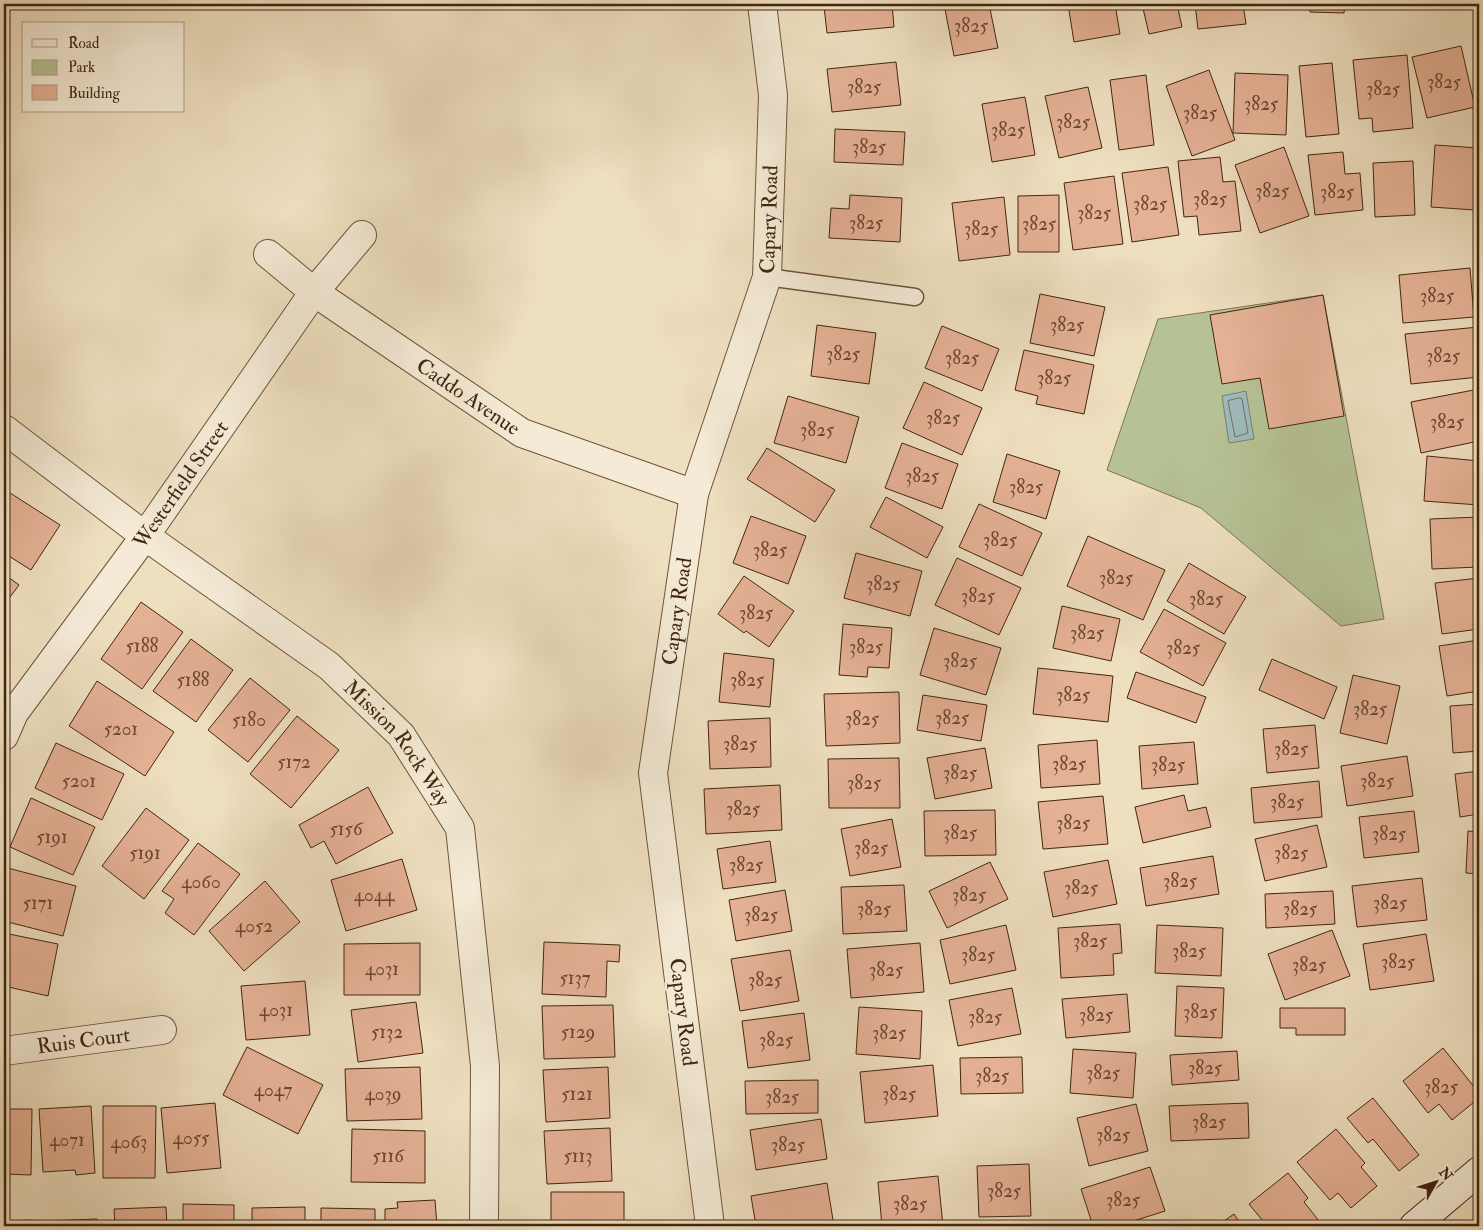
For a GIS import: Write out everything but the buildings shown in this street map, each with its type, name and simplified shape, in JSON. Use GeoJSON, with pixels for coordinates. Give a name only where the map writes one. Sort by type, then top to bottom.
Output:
{"type":"FeatureCollection","features":[{"type":"Feature","properties":{"kind":"street","name":"Capary Road"},"geometry":{"type":"LineString","coordinates":[[710,1226],[653,773],[694,494],[767,277],[772,95],[762,4]]}},
{"type":"Feature","properties":{"kind":"street","name":"Westerfield Street"},"geometry":{"type":"LineString","coordinates":[[4,736],[14,713],[145,536],[314,292],[362,235]]}},
{"type":"Feature","properties":{"kind":"street","name":"Caddo Avenue"},"geometry":{"type":"LineString","coordinates":[[268,254],[314,292],[522,433],[694,494]]}},
{"type":"Feature","properties":{"kind":"street","name":"Mission Rock Way"},"geometry":{"type":"LineString","coordinates":[[4,429],[145,536],[329,666],[401,734],[460,828],[485,1066],[484,1226]]}},
{"type":"Feature","properties":{"kind":"street","name":"Ruis Court"},"geometry":{"type":"LineString","coordinates":[[4,1051],[162,1030]]}},
{"type":"Feature","properties":{"kind":"street"},"geometry":{"type":"LineString","coordinates":[[1414,1226],[1479,1171]]}},
{"type":"Feature","properties":{"kind":"lane"},"geometry":{"type":"LineString","coordinates":[[767,277],[915,297]]}},
{"type":"Feature","properties":{"kind":"green space"},"geometry":{"type":"Polygon","coordinates":[[[1323,295],[1384,619],[1341,626],[1201,508],[1107,470],[1158,319],[1323,295]]]}},
{"type":"Feature","properties":{"kind":"water"},"geometry":{"type":"Polygon","coordinates":[[[1246,391],[1254,439],[1229,443],[1222,396],[1246,391]]]}}]}
